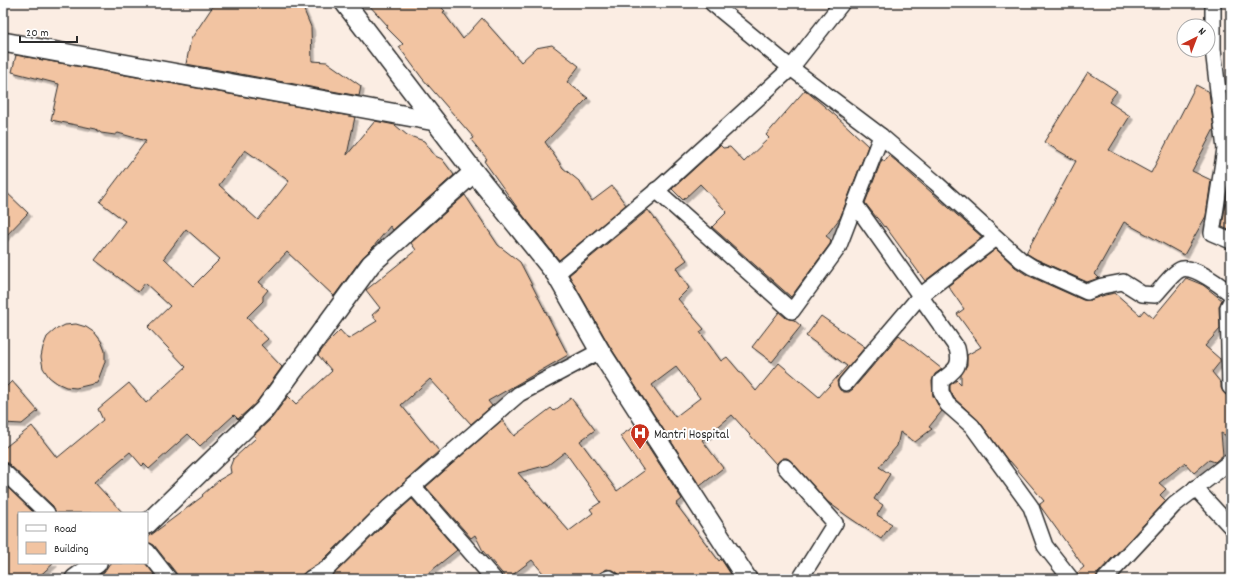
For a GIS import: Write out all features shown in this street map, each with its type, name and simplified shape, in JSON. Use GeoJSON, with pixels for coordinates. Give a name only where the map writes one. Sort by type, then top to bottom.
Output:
{"type":"FeatureCollection","features":[{"type":"Feature","properties":{"kind":"street"},"geometry":{"type":"LineString","coordinates":[[345,3],[474,172],[556,274],[600,351],[747,579]]}},
{"type":"Feature","properties":{"kind":"street"},"geometry":{"type":"LineString","coordinates":[[712,3],[791,68],[881,136],[936,183],[1021,260],[1032,267],[1087,292],[1102,286],[1123,282],[1142,294],[1155,295],[1176,272],[1182,269],[1193,270],[1211,279],[1231,294]]}},
{"type":"Feature","properties":{"kind":"street"},"geometry":{"type":"LineString","coordinates":[[556,274],[656,190],[791,68],[842,3]]}},
{"type":"Feature","properties":{"kind":"street"},"geometry":{"type":"LineString","coordinates":[[1213,3],[1213,49],[1225,149],[1212,232],[1231,241]]}},
{"type":"Feature","properties":{"kind":"street"},"geometry":{"type":"LineString","coordinates":[[3,42],[435,121]]}},
{"type":"Feature","properties":{"kind":"street"},"geometry":{"type":"LineString","coordinates":[[656,190],[792,311],[838,248],[881,136]]}},
{"type":"Feature","properties":{"kind":"street"},"geometry":{"type":"LineString","coordinates":[[148,523],[264,410],[371,264],[474,172]]}},
{"type":"Feature","properties":{"kind":"street"},"geometry":{"type":"LineString","coordinates":[[855,204],[957,348],[960,359],[955,370],[941,381],[941,392],[947,404],[972,426],[1031,507],[1045,546],[1071,579]]}},
{"type":"Feature","properties":{"kind":"street"},"geometry":{"type":"LineString","coordinates":[[846,383],[920,296],[996,238]]}},
{"type":"Feature","properties":{"kind":"street"},"geometry":{"type":"LineString","coordinates":[[1231,301],[1228,307],[1231,388]]}},
{"type":"Feature","properties":{"kind":"street"},"geometry":{"type":"LineString","coordinates":[[310,579],[328,568],[388,508],[519,394],[600,351]]}},
{"type":"Feature","properties":{"kind":"street"},"geometry":{"type":"LineString","coordinates":[[1105,579],[1174,505],[1231,461]]}},
{"type":"Feature","properties":{"kind":"street"},"geometry":{"type":"LineString","coordinates":[[785,467],[835,523],[800,579]]}},
{"type":"Feature","properties":{"kind":"street"},"geometry":{"type":"LineString","coordinates":[[3,471],[46,512]]}},
{"type":"Feature","properties":{"kind":"street"},"geometry":{"type":"LineString","coordinates":[[413,486],[494,579]]}},
{"type":"Feature","properties":{"kind":"street"},"geometry":{"type":"LineString","coordinates":[[1195,488],[1231,527]]}},
{"type":"Feature","properties":{"kind":"street"},"geometry":{"type":"LineString","coordinates":[[148,552],[169,579]]}},
{"type":"Feature","properties":{"kind":"street"},"geometry":{"type":"LineString","coordinates":[[75,579],[96,564]]}},
{"type":"Feature","properties":{"kind":"street"},"geometry":{"type":"LineString","coordinates":[[606,579],[611,579]]}},
{"type":"Feature","properties":{"kind":"building"},"geometry":{"type":"Polygon","coordinates":[[[215,3],[301,3],[311,27],[312,61],[327,62],[361,86],[359,96],[186,64],[191,39],[215,3]]]}},
{"type":"Feature","properties":{"kind":"building"},"geometry":{"type":"Polygon","coordinates":[[[367,3],[437,3],[445,11],[443,12],[463,39],[482,18],[521,62],[536,48],[552,45],[579,66],[567,82],[588,98],[545,142],[563,168],[579,181],[592,201],[612,186],[626,205],[559,260],[521,213],[484,161],[487,159],[471,140],[474,138],[422,78],[399,47],[403,44],[386,27],[388,26],[367,3]]]}},
{"type":"Feature","properties":{"kind":"building"},"geometry":{"type":"Polygon","coordinates":[[[16,55],[355,117],[347,155],[375,121],[395,125],[407,135],[424,141],[435,156],[442,159],[454,175],[393,230],[390,226],[362,258],[334,296],[287,252],[259,282],[268,290],[263,296],[263,301],[247,317],[268,339],[261,345],[282,367],[256,403],[238,419],[234,415],[200,446],[188,434],[149,469],[144,464],[142,466],[130,452],[94,482],[122,512],[56,512],[53,506],[9,464],[3,462],[3,449],[32,426],[57,458],[103,420],[98,409],[129,383],[146,403],[186,367],[148,327],[170,306],[145,283],[138,292],[95,260],[125,221],[100,202],[146,141],[118,133],[115,135],[101,133],[96,129],[51,120],[59,84],[12,72],[16,55]],[[245,150],[219,185],[258,220],[289,181],[245,150]],[[186,229],[164,258],[193,286],[220,259],[186,229]]]}},
{"type":"Feature","properties":{"kind":"building"},"geometry":{"type":"Polygon","coordinates":[[[1088,72],[1117,91],[1109,102],[1130,116],[1109,150],[1151,173],[1196,85],[1209,92],[1214,129],[1192,171],[1211,180],[1206,216],[1184,255],[1124,222],[1095,274],[1099,278],[1087,282],[1026,253],[1076,161],[1044,142],[1088,72]]]}},
{"type":"Feature","properties":{"kind":"building"},"geometry":{"type":"Polygon","coordinates":[[[805,90],[868,146],[840,218],[826,236],[831,240],[830,244],[791,297],[712,227],[727,212],[700,184],[683,200],[672,189],[720,145],[723,148],[730,147],[744,162],[769,138],[766,135],[805,90]]]}},
{"type":"Feature","properties":{"kind":"building"},"geometry":{"type":"Polygon","coordinates":[[[889,155],[982,237],[925,281],[885,226],[884,227],[865,203],[882,159],[884,162],[889,155]]]}},
{"type":"Feature","properties":{"kind":"building"},"geometry":{"type":"Polygon","coordinates":[[[3,189],[28,213],[3,239],[3,189]]]}},
{"type":"Feature","properties":{"kind":"building"},"geometry":{"type":"Polygon","coordinates":[[[1228,189],[1231,191],[1231,231],[1222,227],[1228,189]]]}},
{"type":"Feature","properties":{"kind":"building"},"geometry":{"type":"Polygon","coordinates":[[[465,195],[498,245],[520,262],[568,355],[488,401],[492,406],[471,424],[430,379],[401,405],[439,451],[382,502],[322,561],[305,572],[301,579],[178,579],[176,573],[154,545],[148,542],[148,537],[203,496],[202,495],[219,480],[231,473],[230,467],[233,459],[256,438],[254,435],[272,418],[288,396],[296,404],[332,371],[318,355],[340,330],[348,339],[377,321],[372,315],[380,308],[366,290],[416,250],[411,243],[465,195]]]}},
{"type":"Feature","properties":{"kind":"building"},"geometry":{"type":"Polygon","coordinates":[[[648,210],[687,260],[676,268],[689,288],[678,299],[704,329],[700,332],[721,361],[727,357],[756,391],[779,363],[819,397],[847,366],[806,336],[821,316],[865,347],[837,381],[840,390],[844,392],[849,392],[853,389],[899,335],[942,369],[935,374],[932,381],[933,396],[942,411],[929,427],[932,429],[915,442],[900,432],[897,446],[879,467],[890,474],[874,499],[883,505],[877,515],[892,524],[881,539],[828,502],[787,458],[783,458],[776,464],[732,415],[702,440],[723,468],[700,486],[609,345],[569,275],[648,210]],[[676,367],[652,385],[675,417],[700,398],[676,367]]]}},
{"type":"Feature","properties":{"kind":"building"},"geometry":{"type":"Polygon","coordinates":[[[996,249],[1015,267],[1027,275],[1083,300],[1090,300],[1115,293],[1140,315],[1144,310],[1153,318],[1186,278],[1203,285],[1222,300],[1219,307],[1220,329],[1205,346],[1220,359],[1220,362],[1212,372],[1221,383],[1221,388],[1224,393],[1231,397],[1231,438],[1221,433],[1223,455],[1215,462],[1209,460],[1194,473],[1185,463],[1159,483],[1166,489],[1160,495],[1166,501],[1098,573],[1095,579],[1080,579],[1077,573],[1084,567],[1040,506],[1040,504],[1044,501],[1010,461],[1009,462],[979,421],[954,398],[950,390],[950,385],[957,380],[961,384],[961,375],[967,365],[967,355],[981,347],[957,314],[964,309],[948,286],[996,249]]]}},
{"type":"Feature","properties":{"kind":"building"},"geometry":{"type":"Polygon","coordinates":[[[779,312],[786,318],[794,320],[801,326],[772,362],[752,347],[779,312]]]}},
{"type":"Feature","properties":{"kind":"building"},"geometry":{"type":"Polygon","coordinates":[[[76,324],[86,327],[95,333],[101,341],[105,351],[105,362],[97,383],[76,388],[66,387],[49,377],[43,368],[41,357],[47,337],[55,330],[65,325],[76,324]]]}},
{"type":"Feature","properties":{"kind":"building"},"geometry":{"type":"Polygon","coordinates":[[[12,381],[38,411],[22,424],[3,423],[3,390],[12,381]]]}},
{"type":"Feature","properties":{"kind":"building"},"geometry":{"type":"Polygon","coordinates":[[[571,398],[595,430],[580,441],[617,491],[644,471],[620,436],[635,426],[682,499],[676,504],[719,561],[721,559],[734,579],[620,579],[619,574],[615,571],[607,569],[600,573],[597,579],[548,579],[532,560],[507,579],[483,551],[475,535],[471,538],[426,487],[502,420],[514,436],[551,408],[554,411],[571,398]],[[565,452],[548,465],[518,473],[569,531],[593,513],[590,509],[601,502],[565,452]]]}},
{"type":"Feature","properties":{"kind":"building"},"geometry":{"type":"Polygon","coordinates":[[[3,483],[33,512],[18,512],[18,564],[53,564],[36,579],[3,579],[3,483]]]}},
{"type":"Feature","properties":{"kind":"building"},"geometry":{"type":"Polygon","coordinates":[[[412,499],[457,550],[421,579],[327,579],[334,574],[412,499]]]}},
{"type":"Feature","properties":{"kind":"building"},"geometry":{"type":"Polygon","coordinates":[[[109,564],[146,564],[158,579],[94,579],[104,572],[109,564]]]}},
{"type":"Feature","properties":{"kind":"place","name":"Mantri Hospital"},"geometry":{"type":"Point","coordinates":[640,450]}}]}
